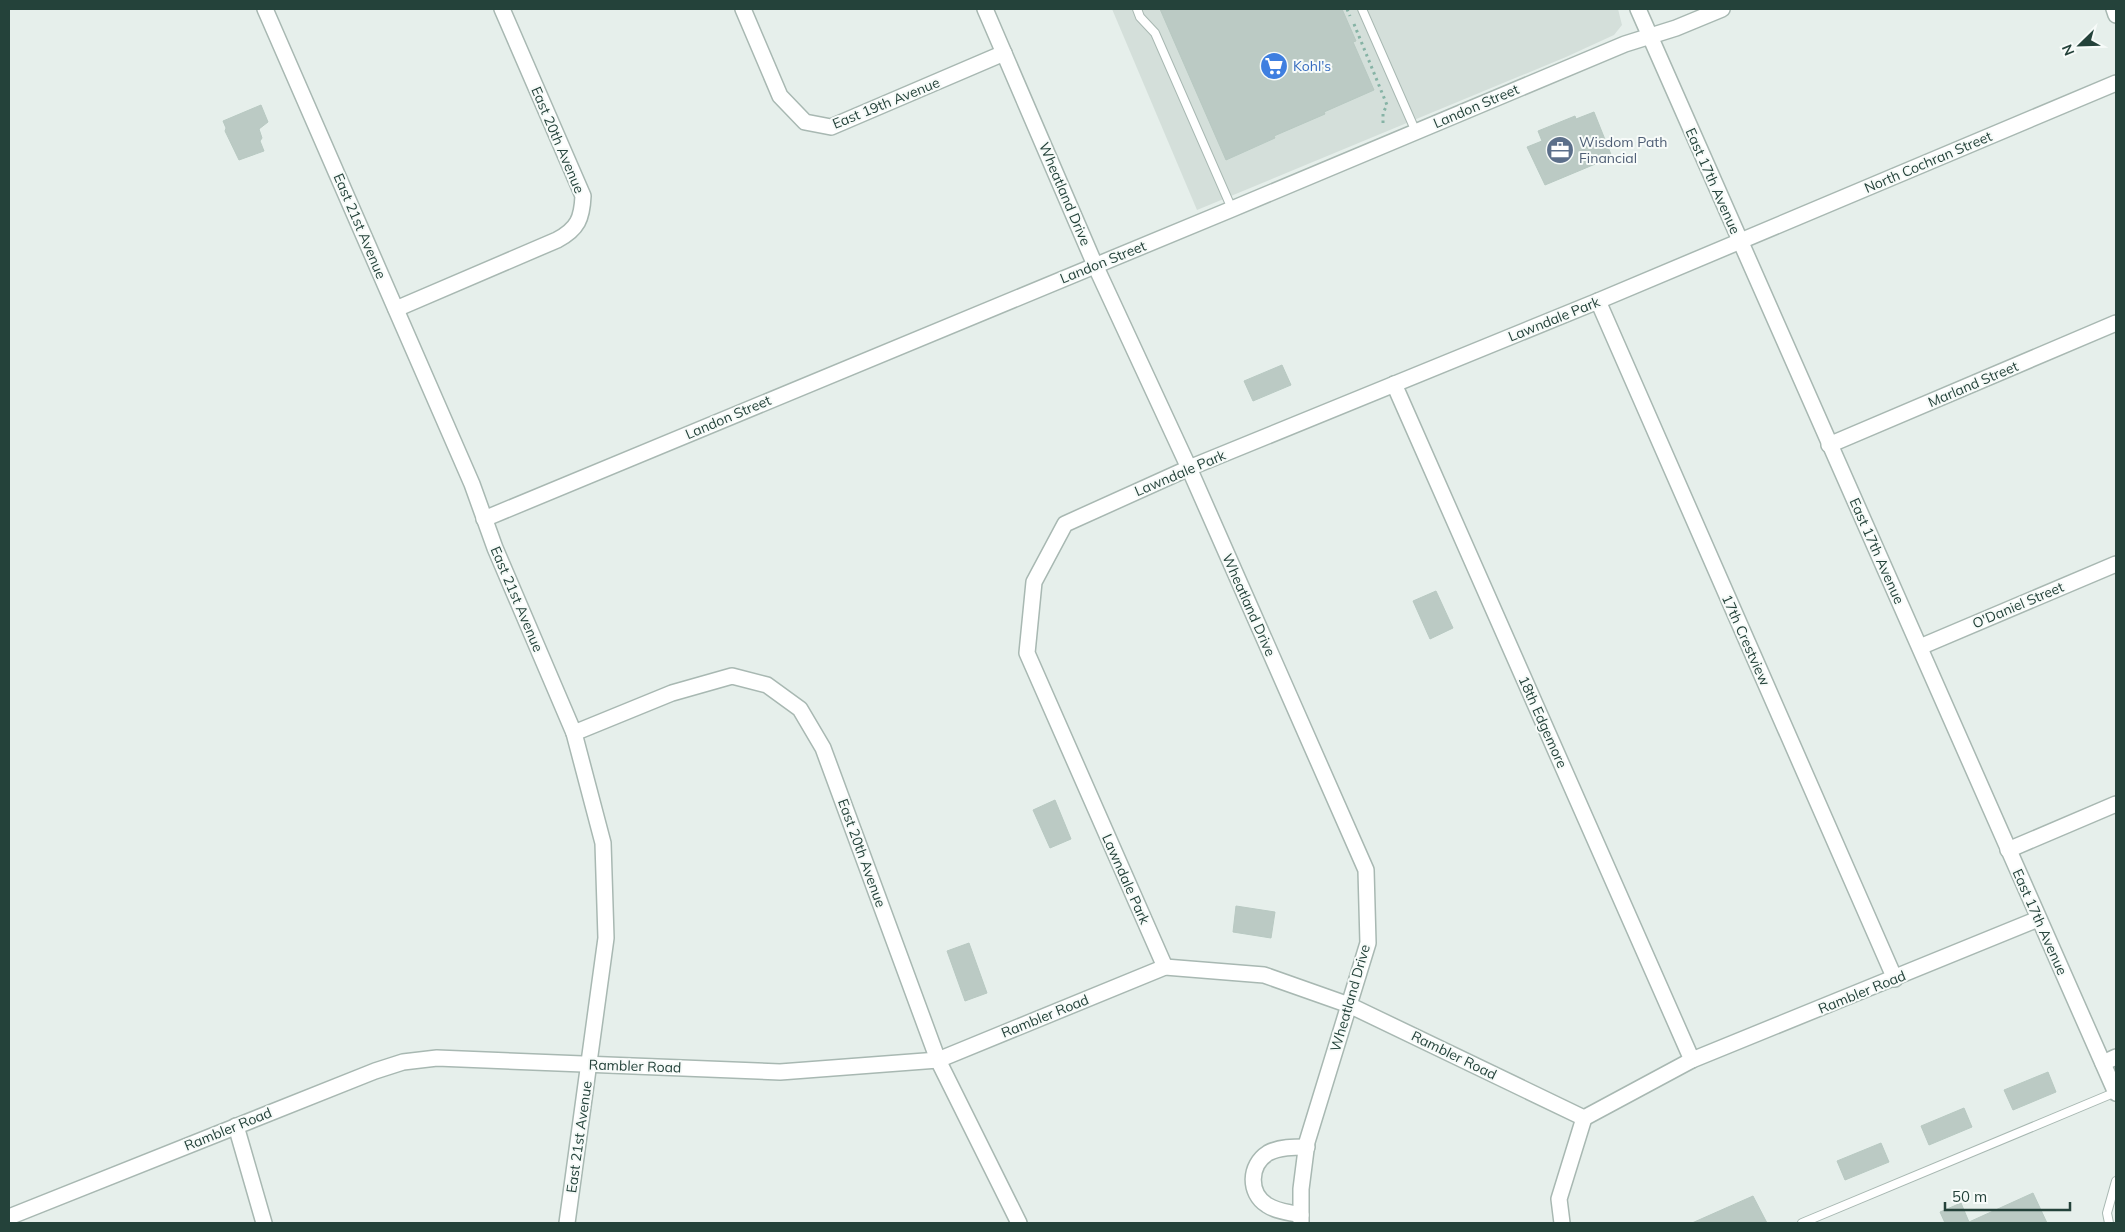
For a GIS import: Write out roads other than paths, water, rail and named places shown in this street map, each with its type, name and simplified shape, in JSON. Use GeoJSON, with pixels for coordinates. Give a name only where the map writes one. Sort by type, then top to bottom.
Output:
{"type":"FeatureCollection","features":[{"type":"Feature","properties":{"kind":"street","name":"East 21st Avenue"},"geometry":{"type":"LineString","coordinates":[[266,9],[472,484],[495,548],[574,733],[603,843],[606,938],[567,1223]]}},
{"type":"Feature","properties":{"kind":"street","name":"East 20th Avenue"},"geometry":{"type":"LineString","coordinates":[[396,309],[570,234],[582,215],[583,196],[502,9]]}},
{"type":"Feature","properties":{"kind":"street","name":"East 19th Avenue"},"geometry":{"type":"LineString","coordinates":[[742,9],[780,96],[805,122],[831,128],[1004,53]]}},
{"type":"Feature","properties":{"kind":"street","name":"Wheatland Drive"},"geometry":{"type":"LineString","coordinates":[[985,9],[1095,265],[1188,468],[1366,870],[1368,943],[1306,1147],[1301,1219]]}},
{"type":"Feature","properties":{"kind":"street","name":"East 17th Avenue"},"geometry":{"type":"LineString","coordinates":[[1638,9],[2038,919],[2110,1060],[2116,1093]]}},
{"type":"Feature","properties":{"kind":"street","name":"Landon Street"},"geometry":{"type":"LineString","coordinates":[[484,519],[1625,44],[1676,28],[1722,9]]}},
{"type":"Feature","properties":{"kind":"street"},"geometry":{"type":"LineString","coordinates":[[2114,9],[2116,15]]}},
{"type":"Feature","properties":{"kind":"street","name":"North Cochran Street"},"geometry":{"type":"LineString","coordinates":[[1740,241],[2116,83]]}},
{"type":"Feature","properties":{"kind":"street","name":"Lawndale Park"},"geometry":{"type":"LineString","coordinates":[[1165,967],[1027,653],[1034,582],[1065,524],[1188,468],[1740,241]]}},
{"type":"Feature","properties":{"kind":"street","name":"17th Crestview"},"geometry":{"type":"LineString","coordinates":[[1598,301],[1895,979]]}},
{"type":"Feature","properties":{"kind":"street","name":"Marland Street"},"geometry":{"type":"LineString","coordinates":[[1829,445],[2116,323]]}},
{"type":"Feature","properties":{"kind":"street","name":"18th Edgemore"},"geometry":{"type":"LineString","coordinates":[[1394,384],[1692,1060]]}},
{"type":"Feature","properties":{"kind":"street","name":"O'Daniel Street"},"geometry":{"type":"LineString","coordinates":[[1920,647],[2116,564]]}},
{"type":"Feature","properties":{"kind":"street","name":"East 20th Avenue"},"geometry":{"type":"LineString","coordinates":[[574,733],[672,693],[732,676],[767,685],[800,709],[822,748],[938,1060],[1020,1223]]}},
{"type":"Feature","properties":{"kind":"street"},"geometry":{"type":"LineString","coordinates":[[2008,850],[2116,804]]}},
{"type":"Feature","properties":{"kind":"street","name":"Rambler Road"},"geometry":{"type":"LineString","coordinates":[[9,1217],[375,1071],[403,1062],[437,1058],[780,1072],[938,1060],[1165,967],[1264,975],[1349,1005],[1584,1118],[1692,1060],[1895,979],[2038,919]]}},
{"type":"Feature","properties":{"kind":"street"},"geometry":{"type":"LineString","coordinates":[[1562,1223],[1559,1199],[1584,1118]]}},
{"type":"Feature","properties":{"kind":"street"},"geometry":{"type":"LineString","coordinates":[[236,1126],[264,1223]]}},
{"type":"Feature","properties":{"kind":"street"},"geometry":{"type":"LineString","coordinates":[[1301,1219],[1267,1205],[1259,1198],[1252,1183],[1258,1164],[1267,1154],[1276,1150],[1306,1147]]}},
{"type":"Feature","properties":{"kind":"lane"},"geometry":{"type":"LineString","coordinates":[[1137,9],[1140,17],[1155,33],[1232,209]]}},
{"type":"Feature","properties":{"kind":"lane"},"geometry":{"type":"LineString","coordinates":[[1362,9],[1416,132]]}},
{"type":"Feature","properties":{"kind":"lane"},"geometry":{"type":"LineString","coordinates":[[1802,1223],[2116,1093]]}},
{"type":"Feature","properties":{"kind":"lane"},"geometry":{"type":"LineString","coordinates":[[2109,1223],[2107,1214],[2116,1181]]}},
{"type":"Feature","properties":{"kind":"place","name":"Kohl's"},"geometry":{"type":"Point","coordinates":[1274,66]}},
{"type":"Feature","properties":{"kind":"place","name":"Wisdom Path Financial"},"geometry":{"type":"Point","coordinates":[1560,150]}}]}
